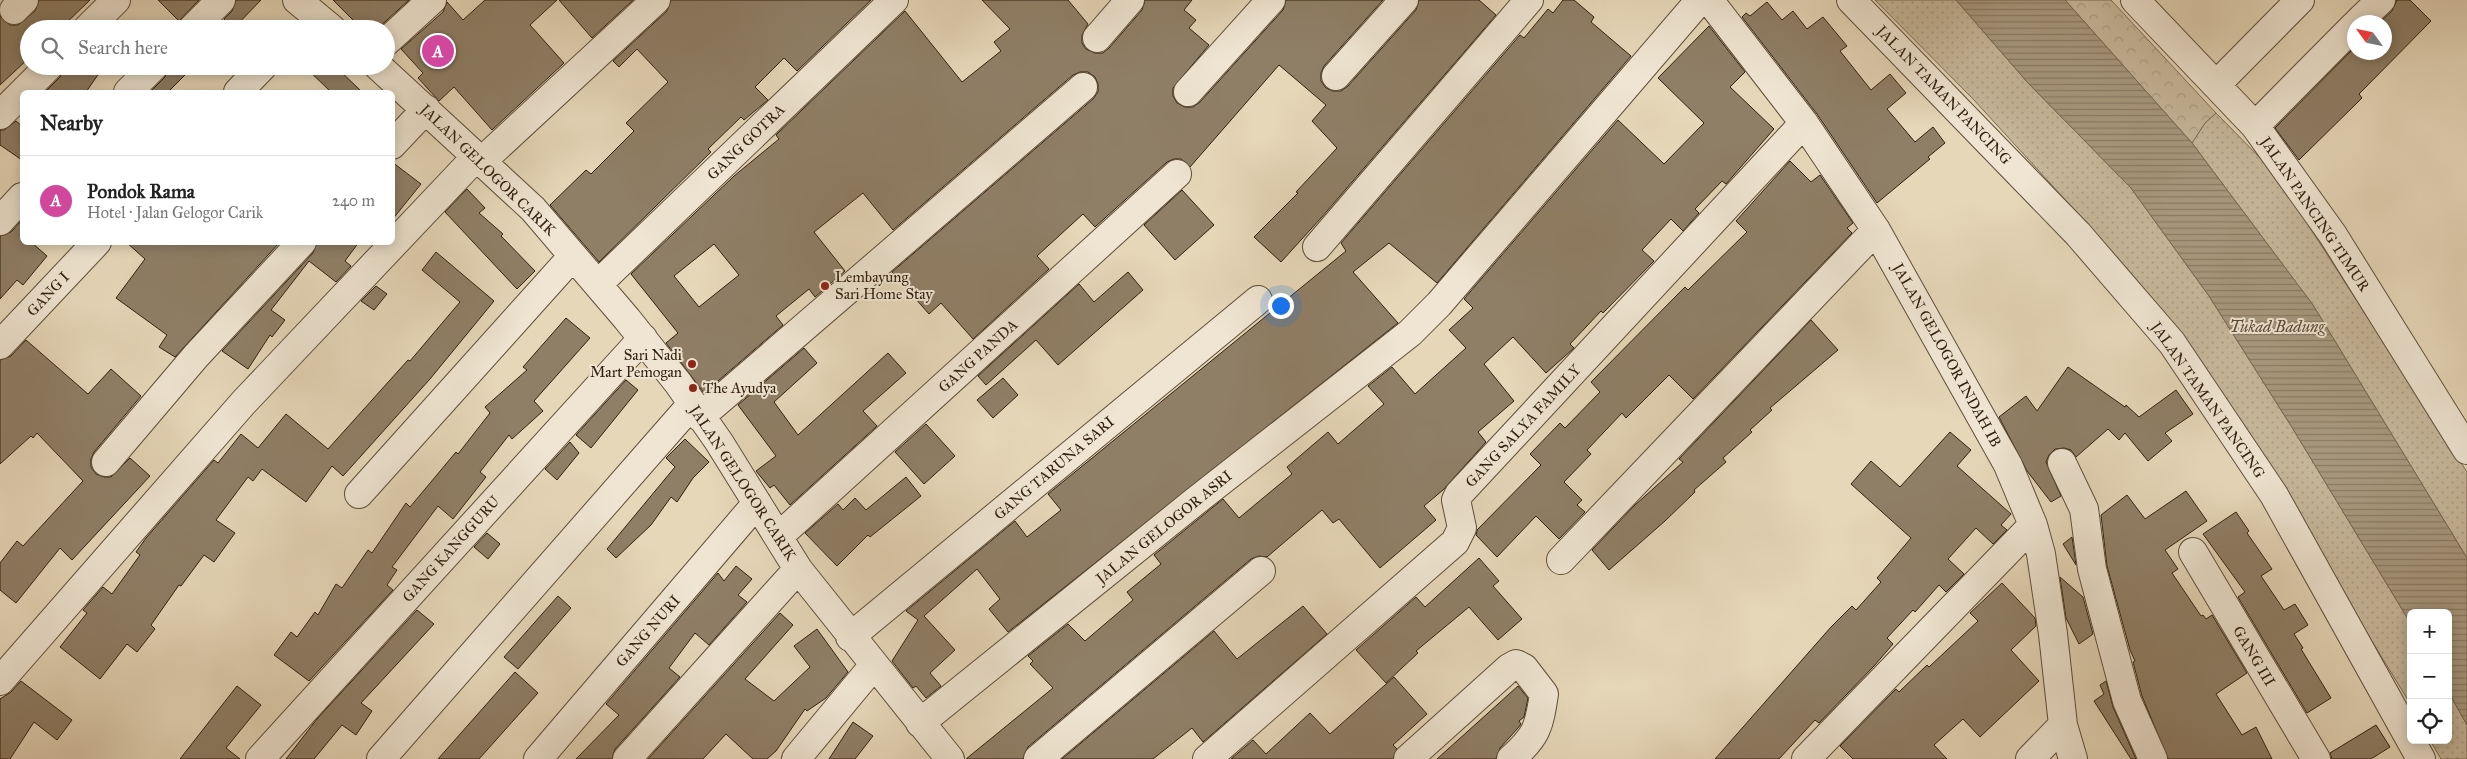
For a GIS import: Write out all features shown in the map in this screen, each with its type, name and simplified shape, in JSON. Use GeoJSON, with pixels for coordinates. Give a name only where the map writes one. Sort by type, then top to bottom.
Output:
{"type":"FeatureCollection","features":[{"type":"Feature","properties":{"kind":"street"},"geometry":{"type":"LineString","coordinates":[[96,20],[116,0]]}},
{"type":"Feature","properties":{"kind":"street"},"geometry":{"type":"LineString","coordinates":[[201,20],[221,0]]}},
{"type":"Feature","properties":{"kind":"street"},"geometry":{"type":"LineString","coordinates":[[395,34],[432,0]]}},
{"type":"Feature","properties":{"kind":"street"},"geometry":{"type":"LineString","coordinates":[[0,680],[244,402],[480,158],[656,0]]}},
{"type":"Feature","properties":{"kind":"street","name":"GANG GOTRA"},"geometry":{"type":"LineString","coordinates":[[598,284],[894,0]]}},
{"type":"Feature","properties":{"kind":"street"},"geometry":{"type":"LineString","coordinates":[[1097,38],[1130,0]]}},
{"type":"Feature","properties":{"kind":"street"},"geometry":{"type":"LineString","coordinates":[[1188,92],[1271,0]]}},
{"type":"Feature","properties":{"kind":"street"},"geometry":{"type":"LineString","coordinates":[[1336,76],[1404,0]]}},
{"type":"Feature","properties":{"kind":"street"},"geometry":{"type":"LineString","coordinates":[[1317,247],[1529,0]]}},
{"type":"Feature","properties":{"kind":"street","name":"JALAN GELOGOR ASRI"},"geometry":{"type":"LineString","coordinates":[[920,723],[1192,503],[1410,333],[1439,304],[1700,0]]}},
{"type":"Feature","properties":{"kind":"street","name":"JALAN GELOGOR INDAH IB"},"geometry":{"type":"LineString","coordinates":[[1709,0],[1804,123],[1876,230],[2008,465],[2033,525],[2041,554],[2062,725],[2073,759]]}},
{"type":"Feature","properties":{"kind":"street","name":"JALAN TAMAN PANCING"},"geometry":{"type":"LineString","coordinates":[[1851,0],[2078,234],[2172,343],[2274,495],[2421,759]]}},
{"type":"Feature","properties":{"kind":"street","name":"JALAN PANCING TIMUR"},"geometry":{"type":"LineString","coordinates":[[2135,0],[2255,126],[2333,234],[2467,450]]}},
{"type":"Feature","properties":{"kind":"street"},"geometry":{"type":"LineString","coordinates":[[2216,85],[2300,0]]}},
{"type":"Feature","properties":{"kind":"street"},"geometry":{"type":"LineString","coordinates":[[2365,15],[2381,0]]}},
{"type":"Feature","properties":{"kind":"street"},"geometry":{"type":"LineString","coordinates":[[2255,126],[2347,33]]}},
{"type":"Feature","properties":{"kind":"street"},"geometry":{"type":"LineString","coordinates":[[24,90],[40,75]]}},
{"type":"Feature","properties":{"kind":"street"},"geometry":{"type":"LineString","coordinates":[[130,90],[145,75]]}},
{"type":"Feature","properties":{"kind":"street"},"geometry":{"type":"LineString","coordinates":[[240,90],[254,75]]}},
{"type":"Feature","properties":{"kind":"street","name":"JALAN GELOGOR CARIK"},"geometry":{"type":"LineString","coordinates":[[388,75],[533,209],[643,338],[719,442],[798,569],[850,637],[950,759]]}},
{"type":"Feature","properties":{"kind":"street"},"geometry":{"type":"LineString","coordinates":[[381,759],[696,410],[1083,87]]}},
{"type":"Feature","properties":{"kind":"street"},"geometry":{"type":"LineString","coordinates":[[0,114],[20,94]]}},
{"type":"Feature","properties":{"kind":"street"},"geometry":{"type":"LineString","coordinates":[[395,142],[426,109]]}},
{"type":"Feature","properties":{"kind":"street","name":"GANG SALYA FAMILY"},"geometry":{"type":"LineString","coordinates":[[1207,759],[1455,542],[1462,528],[1456,500],[1459,494],[1804,123]]}},
{"type":"Feature","properties":{"kind":"street","name":"GANG PANDA"},"geometry":{"type":"LineString","coordinates":[[778,537],[1177,174]]}},
{"type":"Feature","properties":{"kind":"street"},"geometry":{"type":"LineString","coordinates":[[0,221],[20,199]]}},
{"type":"Feature","properties":{"kind":"street"},"geometry":{"type":"LineString","coordinates":[[1561,560],[1876,230]]}},
{"type":"Feature","properties":{"kind":"street","name":"GANG I"},"geometry":{"type":"LineString","coordinates":[[0,345],[94,245]]}},
{"type":"Feature","properties":{"kind":"street"},"geometry":{"type":"LineString","coordinates":[[106,462],[196,356],[299,245]]}},
{"type":"Feature","properties":{"kind":"street"},"geometry":{"type":"LineString","coordinates":[[359,494],[572,257]]}},
{"type":"Feature","properties":{"kind":"street","name":"GANG TARUNA SARI"},"geometry":{"type":"LineString","coordinates":[[850,637],[1258,300]]}},
{"type":"Feature","properties":{"kind":"street","name":"GANG KANGGURU"},"geometry":{"type":"LineString","coordinates":[[260,759],[643,338]]}},
{"type":"Feature","properties":{"kind":"street"},"geometry":{"type":"LineString","coordinates":[[2062,463],[2084,509],[2092,570],[2127,702],[2153,759]]}},
{"type":"Feature","properties":{"kind":"street","name":"GANG NURI"},"geometry":{"type":"LineString","coordinates":[[538,759],[757,503]]}},
{"type":"Feature","properties":{"kind":"street"},"geometry":{"type":"LineString","coordinates":[[1806,759],[2033,525]]}},
{"type":"Feature","properties":{"kind":"street","name":"GANG III"},"geometry":{"type":"LineString","coordinates":[[2193,552],[2316,759]]}},
{"type":"Feature","properties":{"kind":"street"},"geometry":{"type":"LineString","coordinates":[[627,759],[798,569]]}},
{"type":"Feature","properties":{"kind":"street"},"geometry":{"type":"LineString","coordinates":[[1038,759],[1261,572]]}},
{"type":"Feature","properties":{"kind":"street"},"geometry":{"type":"LineString","coordinates":[[1408,759],[1509,668],[1516,664],[1524,668],[1544,694],[1536,730],[1529,744],[1511,759]]}},
{"type":"Feature","properties":{"kind":"street"},"geometry":{"type":"LineString","coordinates":[[796,759],[874,665]]}},
{"type":"Feature","properties":{"kind":"street"},"geometry":{"type":"LineString","coordinates":[[2030,759],[2062,725]]}},
{"type":"Feature","properties":{"kind":"green space"},"geometry":{"type":"Polygon","coordinates":[[[1875,0],[1956,0],[2028,83],[2131,188],[2209,296],[2293,429],[2407,617],[2407,698],[2204,372],[2103,241],[1974,100],[1875,0]]]}},
{"type":"Feature","properties":{"kind":"green space"},"geometry":{"type":"Polygon","coordinates":[[[2065,0],[2111,0],[2216,113],[2205,123],[2192,143],[2065,0]]]}},
{"type":"Feature","properties":{"kind":"green space"},"geometry":{"type":"Polygon","coordinates":[[[2216,113],[2274,172],[2467,472],[2467,558],[2313,305],[2192,143],[2205,123],[2216,113]]]}},
{"type":"Feature","properties":{"kind":"green space"},"geometry":{"type":"Polygon","coordinates":[[[2452,698],[2467,725],[2467,759],[2441,759],[2432,744],[2452,744],[2452,698]]]}},
{"type":"Feature","properties":{"kind":"water","name":"Tukad Badung"},"geometry":{"type":"Polygon","coordinates":[[[1956,0],[2065,0],[2192,143],[2313,305],[2467,558],[2467,725],[2452,698],[2452,609],[2407,609],[2407,617],[2293,429],[2209,296],[2131,188],[2028,83],[1956,0]]]}},
{"type":"Feature","properties":{"kind":"building"},"geometry":{"type":"Polygon","coordinates":[[[39,0],[90,0],[69,20],[24,20],[35,11],[39,0]]]}},
{"type":"Feature","properties":{"kind":"building"},"geometry":{"type":"Polygon","coordinates":[[[158,0],[199,0],[180,20],[158,0]]]}},
{"type":"Feature","properties":{"kind":"building"},"geometry":{"type":"Polygon","coordinates":[[[236,0],[261,0],[242,20],[225,20],[232,11],[236,0]]]}},
{"type":"Feature","properties":{"kind":"building"},"geometry":{"type":"Polygon","coordinates":[[[333,0],[409,0],[387,20],[353,20],[333,0]]]}},
{"type":"Feature","properties":{"kind":"building"},"geometry":{"type":"Polygon","coordinates":[[[485,0],[557,0],[530,25],[564,63],[492,130],[454,87],[439,101],[418,78],[423,73],[401,49],[443,12],[447,2],[463,20],[485,0]]]}},
{"type":"Feature","properties":{"kind":"building"},"geometry":{"type":"Polygon","coordinates":[[[559,0],[633,0],[592,38],[559,0]]]}},
{"type":"Feature","properties":{"kind":"building"},"geometry":{"type":"Polygon","coordinates":[[[671,0],[871,0],[797,71],[784,58],[755,87],[768,100],[744,120],[741,117],[708,149],[711,152],[599,262],[550,205],[586,170],[591,174],[634,131],[626,123],[668,82],[637,49],[619,67],[613,61],[667,11],[671,0]]]}},
{"type":"Feature","properties":{"kind":"building"},"geometry":{"type":"Polygon","coordinates":[[[982,0],[1068,0],[1088,24],[1082,35],[1082,43],[1086,49],[1095,53],[1103,53],[1142,10],[1145,0],[1192,0],[1184,10],[1196,20],[1189,28],[1209,45],[1173,88],[1173,96],[1177,103],[1185,107],[1193,107],[1200,102],[1283,10],[1286,0],[1383,0],[1324,66],[1321,73],[1321,81],[1326,88],[1333,91],[1341,91],[1348,86],[1416,10],[1419,0],[1479,0],[1496,15],[1281,262],[1254,237],[1298,193],[1296,192],[1337,148],[1312,121],[1326,105],[1279,65],[1190,167],[1181,159],[1167,162],[1095,227],[1083,214],[1037,256],[1049,269],[973,339],[941,303],[929,314],[892,272],[1093,99],[1098,92],[1098,84],[1095,77],[1088,72],[1080,72],[1073,75],[893,230],[863,193],[814,232],[845,271],[815,297],[809,289],[776,316],[783,325],[704,393],[666,343],[678,333],[631,274],[734,176],[779,139],[776,135],[905,11],[962,82],[1001,51],[994,42],[1010,29],[982,0]],[[714,244],[674,276],[699,307],[739,275],[714,244]]]}},
{"type":"Feature","properties":{"kind":"building"},"geometry":{"type":"Polygon","coordinates":[[[1563,0],[1574,0],[1594,17],[1591,22],[1631,56],[1437,283],[1389,243],[1353,272],[1398,323],[1008,632],[989,609],[1000,599],[977,569],[924,616],[955,650],[930,673],[941,686],[926,698],[916,686],[913,688],[892,661],[918,620],[906,611],[1015,521],[1027,537],[1061,510],[1048,494],[1346,251],[1341,243],[1520,35],[1524,38],[1548,9],[1553,13],[1563,0]]]}},
{"type":"Feature","properties":{"kind":"building"},"geometry":{"type":"Polygon","coordinates":[[[2397,0],[2410,0],[2431,21],[2359,94],[2362,98],[2299,160],[2275,128],[2347,55],[2347,60],[2392,60],[2392,15],[2388,15],[2392,11],[2397,0]]]}},
{"type":"Feature","properties":{"kind":"building"},"geometry":{"type":"Polygon","coordinates":[[[1767,2],[1782,20],[1793,11],[1807,29],[1823,17],[1847,46],[1840,51],[1871,90],[1890,74],[1906,93],[1887,109],[1915,142],[1933,127],[1945,143],[1928,157],[1930,159],[1877,203],[1817,114],[1742,17],[1746,13],[1750,16],[1767,2]]]}},
{"type":"Feature","properties":{"kind":"building"},"geometry":{"type":"Polygon","coordinates":[[[0,16],[10,25],[20,23],[20,66],[0,85],[0,16]]]}},
{"type":"Feature","properties":{"kind":"building"},"geometry":{"type":"Polygon","coordinates":[[[1709,26],[1745,72],[1730,87],[1774,129],[1726,184],[1722,181],[1695,209],[1699,213],[1683,231],[1671,219],[1642,250],[1654,261],[1603,313],[1601,311],[1570,344],[1574,348],[1546,373],[1513,337],[1484,364],[1514,401],[1478,432],[1486,442],[1443,490],[1424,506],[1436,520],[1380,568],[1339,519],[1333,523],[1322,510],[1267,557],[1259,556],[1251,559],[1028,747],[1023,759],[966,759],[1053,688],[1030,664],[1033,661],[1028,656],[1068,624],[1085,641],[1133,600],[1127,592],[1161,564],[1154,555],[1223,499],[1239,518],[1292,474],[1287,467],[1328,432],[1338,444],[1384,404],[1368,386],[1392,367],[1415,394],[1466,348],[1449,330],[1473,308],[1464,299],[1618,120],[1664,164],[1704,123],[1658,78],[1709,26]]]}},
{"type":"Feature","properties":{"kind":"building"},"geometry":{"type":"Polygon","coordinates":[[[61,75],[98,75],[87,90],[47,90],[61,75]]]}},
{"type":"Feature","properties":{"kind":"building"},"geometry":{"type":"Polygon","coordinates":[[[166,75],[185,75],[170,90],[152,90],[166,75]]]}},
{"type":"Feature","properties":{"kind":"building"},"geometry":{"type":"Polygon","coordinates":[[[313,75],[344,75],[360,90],[329,90],[313,75]]]}},
{"type":"Feature","properties":{"kind":"building"},"geometry":{"type":"Polygon","coordinates":[[[16,121],[20,124],[20,159],[0,145],[0,130],[4,130],[16,121]]]}},
{"type":"Feature","properties":{"kind":"building"},"geometry":{"type":"Polygon","coordinates":[[[1790,161],[1811,182],[1820,175],[1853,223],[1847,228],[1852,233],[1693,399],[1669,375],[1626,418],[1622,413],[1587,450],[1591,454],[1564,482],[1582,500],[1577,505],[1585,512],[1559,539],[1536,516],[1497,557],[1476,535],[1477,530],[1541,465],[1530,454],[1560,423],[1565,428],[1600,392],[1591,382],[1685,287],[1688,290],[1747,232],[1736,221],[1790,161]]]}},
{"type":"Feature","properties":{"kind":"building"},"geometry":{"type":"Polygon","coordinates":[[[395,164],[421,184],[395,216],[395,164]]]}},
{"type":"Feature","properties":{"kind":"building"},"geometry":{"type":"Polygon","coordinates":[[[467,189],[485,208],[479,213],[503,234],[501,236],[535,271],[517,289],[445,212],[467,189]]]}},
{"type":"Feature","properties":{"kind":"building"},"geometry":{"type":"Polygon","coordinates":[[[1182,190],[1214,225],[1175,260],[1144,225],[1182,190]]]}},
{"type":"Feature","properties":{"kind":"building"},"geometry":{"type":"Polygon","coordinates":[[[20,222],[20,245],[34,245],[47,256],[23,285],[17,280],[0,299],[0,236],[11,232],[20,222]]]}},
{"type":"Feature","properties":{"kind":"building"},"geometry":{"type":"Polygon","coordinates":[[[129,245],[277,245],[175,357],[159,347],[167,335],[116,298],[145,259],[129,245]]]}},
{"type":"Feature","properties":{"kind":"building"},"geometry":{"type":"Polygon","coordinates":[[[316,245],[357,245],[345,261],[351,266],[336,282],[309,261],[271,310],[285,320],[272,337],[270,335],[248,369],[222,351],[313,253],[316,245]]]}},
{"type":"Feature","properties":{"kind":"building"},"geometry":{"type":"Polygon","coordinates":[[[436,252],[494,301],[430,379],[343,476],[332,466],[306,502],[262,469],[253,481],[248,477],[216,520],[235,533],[214,562],[204,555],[181,586],[179,585],[151,625],[155,629],[137,652],[127,644],[100,679],[60,647],[87,613],[83,610],[103,587],[112,594],[140,555],[136,552],[146,538],[214,460],[218,463],[241,434],[258,448],[286,414],[328,449],[408,360],[410,361],[460,302],[422,270],[436,252]]]}},
{"type":"Feature","properties":{"kind":"building"},"geometry":{"type":"Polygon","coordinates":[[[1128,272],[1143,290],[1058,365],[1036,340],[986,385],[978,376],[1079,284],[1094,302],[1128,272]]]}},
{"type":"Feature","properties":{"kind":"building"},"geometry":{"type":"Polygon","coordinates":[[[376,286],[387,294],[374,310],[361,301],[376,286]]]}},
{"type":"Feature","properties":{"kind":"building"},"geometry":{"type":"Polygon","coordinates":[[[566,318],[590,338],[534,401],[543,411],[512,439],[509,435],[480,472],[486,477],[453,519],[438,506],[392,567],[397,570],[387,585],[393,590],[309,681],[274,655],[291,632],[297,637],[315,612],[318,615],[336,584],[342,588],[368,550],[372,553],[406,503],[410,507],[456,452],[458,454],[490,413],[485,407],[527,370],[523,367],[566,318]]]}},
{"type":"Feature","properties":{"kind":"building"},"geometry":{"type":"Polygon","coordinates":[[[1811,320],[1838,350],[1770,408],[1772,410],[1750,430],[1752,432],[1723,458],[1726,462],[1694,490],[1695,492],[1665,521],[1609,570],[1592,550],[1635,505],[1683,462],[1679,459],[1811,320]]]}},
{"type":"Feature","properties":{"kind":"building"},"geometry":{"type":"Polygon","coordinates":[[[26,340],[88,394],[111,369],[141,396],[94,452],[91,459],[91,467],[96,474],[111,477],[130,458],[150,476],[72,560],[60,548],[16,603],[0,590],[0,563],[17,541],[23,546],[83,481],[37,433],[33,438],[31,436],[0,464],[0,360],[11,356],[26,340]]]}},
{"type":"Feature","properties":{"kind":"building"},"geometry":{"type":"Polygon","coordinates":[[[804,348],[817,363],[774,402],[798,435],[888,353],[906,373],[863,411],[877,426],[790,505],[774,485],[770,488],[756,471],[776,456],[738,405],[804,348]]]}},
{"type":"Feature","properties":{"kind":"building"},"geometry":{"type":"Polygon","coordinates":[[[2068,367],[2125,407],[2126,405],[2139,417],[2176,390],[2193,414],[2165,433],[2172,441],[2148,461],[2125,433],[2119,440],[2108,429],[2076,457],[2071,450],[2064,448],[2055,449],[2049,455],[2046,462],[2061,496],[2051,502],[2027,471],[1999,417],[2026,396],[2037,411],[2068,367]]]}},
{"type":"Feature","properties":{"kind":"building"},"geometry":{"type":"Polygon","coordinates":[[[1003,378],[1018,395],[993,418],[977,400],[1003,378]]]}},
{"type":"Feature","properties":{"kind":"building"},"geometry":{"type":"Polygon","coordinates":[[[626,380],[638,390],[591,448],[576,435],[626,380]]]}},
{"type":"Feature","properties":{"kind":"building"},"geometry":{"type":"Polygon","coordinates":[[[926,424],[955,456],[924,484],[895,452],[926,424]]]}},
{"type":"Feature","properties":{"kind":"building"},"geometry":{"type":"Polygon","coordinates":[[[1950,432],[1971,450],[1957,466],[2011,514],[2001,525],[2007,530],[1993,544],[1976,528],[1948,559],[1964,574],[1946,592],[1939,585],[1915,612],[1913,610],[1887,638],[1893,644],[1874,666],[1819,723],[1815,720],[1779,759],[1715,759],[1831,627],[1852,606],[1856,610],[1881,582],[1877,578],[1911,538],[1851,484],[1871,461],[1900,487],[1950,432]]]}},
{"type":"Feature","properties":{"kind":"building"},"geometry":{"type":"Polygon","coordinates":[[[685,439],[709,462],[693,478],[677,502],[671,497],[651,525],[616,558],[607,549],[675,467],[666,458],[685,439]]]}},
{"type":"Feature","properties":{"kind":"building"},"geometry":{"type":"Polygon","coordinates":[[[570,442],[579,453],[557,480],[545,469],[570,442]]]}},
{"type":"Feature","properties":{"kind":"building"},"geometry":{"type":"Polygon","coordinates":[[[906,477],[921,496],[870,537],[868,535],[837,566],[805,533],[838,504],[843,510],[855,498],[866,510],[906,477]]]}},
{"type":"Feature","properties":{"kind":"building"},"geometry":{"type":"Polygon","coordinates":[[[2186,491],[2207,521],[2165,550],[2178,569],[2172,573],[2201,616],[2203,615],[2206,619],[2212,615],[2247,673],[2216,694],[2242,735],[2256,727],[2272,759],[2168,759],[2142,696],[2133,662],[2135,661],[2130,650],[2107,566],[2101,515],[2127,495],[2145,519],[2186,491]]]}},
{"type":"Feature","properties":{"kind":"building"},"geometry":{"type":"Polygon","coordinates":[[[2236,512],[2249,531],[2247,533],[2272,569],[2261,576],[2284,610],[2295,604],[2308,625],[2294,634],[2331,698],[2307,713],[2238,597],[2245,592],[2203,534],[2236,512]]]}},
{"type":"Feature","properties":{"kind":"building"},"geometry":{"type":"Polygon","coordinates":[[[487,533],[500,544],[488,559],[474,547],[487,533]]]}},
{"type":"Feature","properties":{"kind":"building"},"geometry":{"type":"Polygon","coordinates":[[[2072,537],[2076,565],[2063,544],[2072,537]]]}},
{"type":"Feature","properties":{"kind":"building"},"geometry":{"type":"Polygon","coordinates":[[[1479,558],[1499,581],[1493,586],[1522,619],[1498,640],[1469,607],[1416,651],[1418,653],[1386,683],[1356,650],[1416,597],[1425,607],[1479,558]]]}},
{"type":"Feature","properties":{"kind":"building"},"geometry":{"type":"Polygon","coordinates":[[[736,566],[752,579],[738,595],[747,602],[709,645],[695,633],[669,668],[680,677],[615,749],[612,759],[576,759],[619,715],[606,704],[718,573],[724,581],[736,566]]]}},
{"type":"Feature","properties":{"kind":"building"},"geometry":{"type":"Polygon","coordinates":[[[2060,577],[2083,597],[2093,634],[2079,644],[2066,618],[2060,577]]]}},
{"type":"Feature","properties":{"kind":"building"},"geometry":{"type":"Polygon","coordinates":[[[2002,583],[2035,618],[2036,626],[2011,650],[2039,681],[1980,737],[1963,719],[1934,745],[1947,759],[1853,759],[1840,746],[1896,689],[1899,692],[1978,621],[1970,613],[2002,583]]]}},
{"type":"Feature","properties":{"kind":"building"},"geometry":{"type":"Polygon","coordinates":[[[558,596],[571,608],[518,669],[504,657],[558,596]]]}},
{"type":"Feature","properties":{"kind":"building"},"geometry":{"type":"Polygon","coordinates":[[[1303,606],[1327,634],[1203,742],[1192,728],[1153,759],[1062,759],[1214,631],[1237,659],[1303,606]]]}},
{"type":"Feature","properties":{"kind":"building"},"geometry":{"type":"Polygon","coordinates":[[[417,610],[434,624],[361,703],[372,711],[356,735],[342,725],[314,759],[286,759],[317,719],[417,610]]]}},
{"type":"Feature","properties":{"kind":"building"},"geometry":{"type":"Polygon","coordinates":[[[780,613],[793,625],[745,679],[774,701],[810,667],[794,646],[817,629],[848,672],[826,698],[807,711],[805,709],[776,751],[767,759],[753,759],[726,734],[703,759],[648,759],[780,613]]]}},
{"type":"Feature","properties":{"kind":"building"},"geometry":{"type":"Polygon","coordinates":[[[515,672],[538,693],[479,759],[438,759],[515,672]]]}},
{"type":"Feature","properties":{"kind":"building"},"geometry":{"type":"Polygon","coordinates":[[[1394,677],[1427,714],[1393,745],[1397,749],[1393,759],[1231,759],[1253,740],[1266,754],[1310,713],[1330,734],[1394,677]]]}},
{"type":"Feature","properties":{"kind":"building"},"geometry":{"type":"Polygon","coordinates":[[[21,681],[72,720],[57,740],[34,722],[10,759],[0,759],[0,699],[11,692],[21,681]]]}},
{"type":"Feature","properties":{"kind":"building"},"geometry":{"type":"Polygon","coordinates":[[[2106,681],[2113,707],[2136,759],[2131,759],[2094,701],[2104,694],[2100,685],[2106,681]]]}},
{"type":"Feature","properties":{"kind":"building"},"geometry":{"type":"Polygon","coordinates":[[[237,686],[261,705],[226,748],[240,759],[180,759],[237,686]]]}},
{"type":"Feature","properties":{"kind":"building"},"geometry":{"type":"Polygon","coordinates":[[[1518,686],[1528,698],[1524,717],[1519,721],[1521,724],[1518,728],[1500,748],[1496,759],[1437,759],[1518,686]]]}},
{"type":"Feature","properties":{"kind":"building"},"geometry":{"type":"Polygon","coordinates":[[[853,722],[873,736],[855,759],[829,759],[853,722]]]}},
{"type":"Feature","properties":{"kind":"building"},"geometry":{"type":"Polygon","coordinates":[[[2376,725],[2390,747],[2371,759],[2332,759],[2330,753],[2376,725]]]}},
{"type":"Feature","properties":{"kind":"place","name":"Pondok Rama"},"geometry":{"type":"Point","coordinates":[438,51]}},
{"type":"Feature","properties":{"kind":"place","name":"Lembayung Sari Home Stay"},"geometry":{"type":"Point","coordinates":[825,286]}},
{"type":"Feature","properties":{"kind":"place","name":"Sari Nadi Mart Pemogan"},"geometry":{"type":"Point","coordinates":[692,364]}},
{"type":"Feature","properties":{"kind":"place","name":"The Ayudya"},"geometry":{"type":"Point","coordinates":[693,388]}}]}
